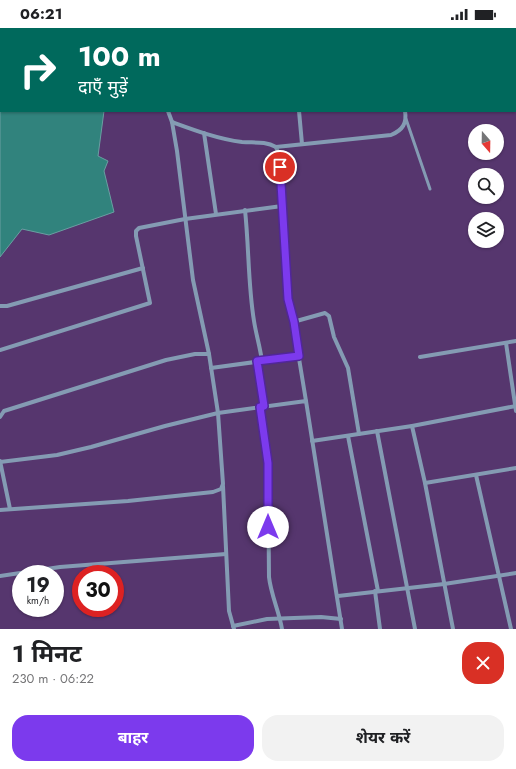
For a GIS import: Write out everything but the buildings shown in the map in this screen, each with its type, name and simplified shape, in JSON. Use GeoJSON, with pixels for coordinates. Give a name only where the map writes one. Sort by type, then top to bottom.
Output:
{"type":"FeatureCollection","features":[{"type":"Feature","properties":{"kind":"street"},"geometry":{"type":"LineString","coordinates":[[168,112],[172,122],[177,151],[193,280],[209,354],[218,413],[229,612],[234,628],[267,619],[321,617],[341,619]]}},
{"type":"Feature","properties":{"kind":"street"},"geometry":{"type":"LineString","coordinates":[[299,112],[302,144]]}},
{"type":"Feature","properties":{"kind":"street"},"geometry":{"type":"LineString","coordinates":[[172,122],[204,133],[242,142],[270,143],[276,146],[396,133],[403,127],[406,119],[405,112]]}},
{"type":"Feature","properties":{"kind":"street"},"geometry":{"type":"LineString","coordinates":[[204,133],[216,214]]}},
{"type":"Feature","properties":{"kind":"street"},"geometry":{"type":"LineString","coordinates":[[276,146],[279,155],[288,299],[294,322],[342,629]]}},
{"type":"Feature","properties":{"kind":"street"},"geometry":{"type":"LineString","coordinates":[[0,350],[148,304],[150,302],[136,236],[136,231],[139,228],[216,214],[282,206]]}},
{"type":"Feature","properties":{"kind":"street"},"geometry":{"type":"LineString","coordinates":[[245,210],[254,321],[262,360]]}},
{"type":"Feature","properties":{"kind":"street"},"geometry":{"type":"LineString","coordinates":[[0,306],[7,306],[143,268]]}},
{"type":"Feature","properties":{"kind":"street"},"geometry":{"type":"LineString","coordinates":[[294,322],[325,313],[329,316],[334,337],[348,368],[359,434]]}},
{"type":"Feature","properties":{"kind":"street"},"geometry":{"type":"LineString","coordinates":[[420,357],[516,341]]}},
{"type":"Feature","properties":{"kind":"street"},"geometry":{"type":"LineString","coordinates":[[312,441],[516,408],[506,343]]}},
{"type":"Feature","properties":{"kind":"street"},"geometry":{"type":"LineString","coordinates":[[0,416],[4,411],[166,360],[195,354],[209,354]]}},
{"type":"Feature","properties":{"kind":"street"},"geometry":{"type":"LineString","coordinates":[[211,368],[299,356]]}},
{"type":"Feature","properties":{"kind":"street"},"geometry":{"type":"LineString","coordinates":[[257,361],[268,463],[269,577],[271,590],[282,629]]}},
{"type":"Feature","properties":{"kind":"street"},"geometry":{"type":"LineString","coordinates":[[10,509],[0,462],[57,455],[218,413],[306,401]]}},
{"type":"Feature","properties":{"kind":"street"},"geometry":{"type":"LineString","coordinates":[[412,426],[426,483],[453,629]]}},
{"type":"Feature","properties":{"kind":"street"},"geometry":{"type":"LineString","coordinates":[[377,431],[415,629]]}},
{"type":"Feature","properties":{"kind":"street"},"geometry":{"type":"LineString","coordinates":[[348,436],[376,591],[380,629]]}},
{"type":"Feature","properties":{"kind":"street"},"geometry":{"type":"LineString","coordinates":[[426,483],[516,468]]}},
{"type":"Feature","properties":{"kind":"street"},"geometry":{"type":"LineString","coordinates":[[476,475],[511,629]]}},
{"type":"Feature","properties":{"kind":"street"},"geometry":{"type":"LineString","coordinates":[[0,510],[213,492],[221,489],[223,484]]}},
{"type":"Feature","properties":{"kind":"street"},"geometry":{"type":"LineString","coordinates":[[0,576],[60,567],[226,554]]}},
{"type":"Feature","properties":{"kind":"street"},"geometry":{"type":"LineString","coordinates":[[338,596],[444,584],[516,573]]}},
{"type":"Feature","properties":{"kind":"lane"},"geometry":{"type":"LineString","coordinates":[[406,119],[430,189]]}},
{"type":"Feature","properties":{"kind":"shaded area"},"geometry":{"type":"Polygon","coordinates":[[[0,112],[104,112],[98,156],[108,161],[104,171],[114,212],[49,235],[22,229],[0,257],[0,112]]]}},
{"type":"Feature","properties":{"kind":"route"},"geometry":{"type":"LineString","coordinates":[[268,527],[268,463],[260,407],[264,406],[257,361],[299,356],[294,322],[288,299],[280,167]]}}]}
